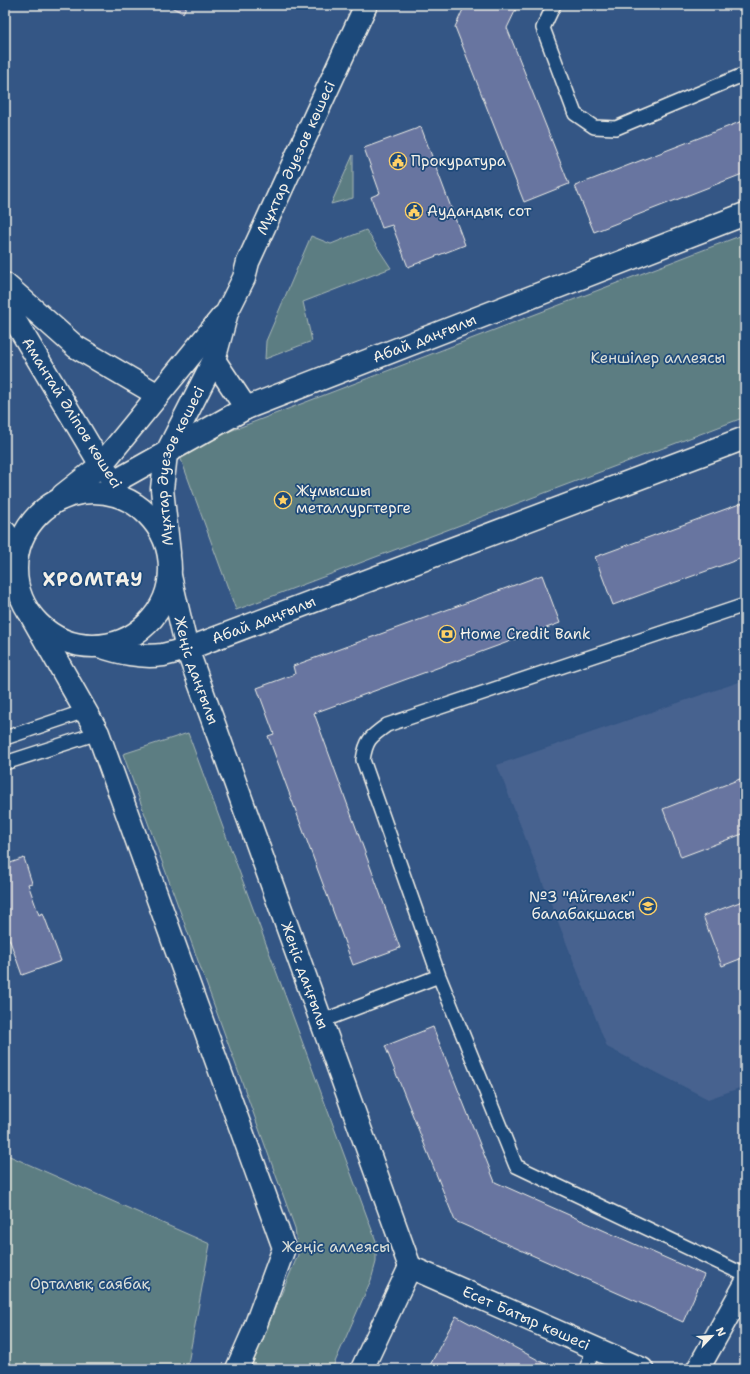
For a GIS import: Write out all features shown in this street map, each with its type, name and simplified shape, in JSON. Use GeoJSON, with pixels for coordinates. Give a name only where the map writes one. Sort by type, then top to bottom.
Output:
{"type":"FeatureCollection","features":[{"type":"Feature","properties":{"kind":"street","name":"Мұхтар Әуезов көшесі"},"geometry":{"type":"LineString","coordinates":[[169,553],[162,489],[166,454],[214,360],[227,312],[244,278],[248,262],[366,5]]}},
{"type":"Feature","properties":{"kind":"street","name":"Абай даңғылы"},"geometry":{"type":"LineString","coordinates":[[114,482],[246,408],[745,214]]}},
{"type":"Feature","properties":{"kind":"street"},"geometry":{"type":"LineString","coordinates":[[5,284],[76,347],[158,395]]}},
{"type":"Feature","properties":{"kind":"street","name":"Амантай Әліпов көшесі"},"geometry":{"type":"LineString","coordinates":[[5,304],[101,465],[128,500]]}},
{"type":"Feature","properties":{"kind":"street","name":"Мұхтар Әуезов көшесі"},"geometry":{"type":"LineString","coordinates":[[51,504],[101,465],[227,312]]}},
{"type":"Feature","properties":{"kind":"street"},"geometry":{"type":"LineString","coordinates":[[214,360],[246,408]]}},
{"type":"Feature","properties":{"kind":"street","name":"Абай даңғылы"},"geometry":{"type":"LineString","coordinates":[[99,646],[125,654],[143,656],[163,655],[187,648],[745,438]]}},
{"type":"Feature","properties":{"kind":"street"},"geometry":{"type":"LineString","coordinates":[[16,574],[18,550],[25,532],[36,517],[51,504],[68,496],[87,492],[106,493],[128,500],[147,514],[161,532],[169,553],[170,576],[165,598],[154,617],[139,632],[120,642],[99,646],[74,644],[51,634],[32,617]]}},
{"type":"Feature","properties":{"kind":"street"},"geometry":{"type":"LineString","coordinates":[[5,532],[21,597],[98,733],[284,1248],[252,1335],[237,1369]]}},
{"type":"Feature","properties":{"kind":"street","name":"Жеңіс даңғылы"},"geometry":{"type":"LineString","coordinates":[[170,576],[187,648],[410,1267]]}},
{"type":"Feature","properties":{"kind":"street"},"geometry":{"type":"LineString","coordinates":[[362,1369],[410,1267]]}},
{"type":"Feature","properties":{"kind":"street","name":"Есет Батыр көшесі"},"geometry":{"type":"LineString","coordinates":[[410,1267],[642,1369]]}},
{"type":"Feature","properties":{"kind":"street"},"geometry":{"type":"LineString","coordinates":[[698,1369],[745,1285]]}},
{"type":"Feature","properties":{"kind":"lane"},"geometry":{"type":"LineString","coordinates":[[554,5],[543,28],[575,114],[594,127],[616,128],[745,74]]}},
{"type":"Feature","properties":{"kind":"lane"},"geometry":{"type":"LineString","coordinates":[[745,605],[387,725],[374,734],[366,745],[363,760],[439,976],[516,1166],[745,1275]]}},
{"type":"Feature","properties":{"kind":"lane"},"geometry":{"type":"LineString","coordinates":[[5,738],[85,711]]}},
{"type":"Feature","properties":{"kind":"lane"},"geometry":{"type":"LineString","coordinates":[[5,763],[98,733]]}},
{"type":"Feature","properties":{"kind":"lane"},"geometry":{"type":"LineString","coordinates":[[322,1021],[439,976]]}},
{"type":"Feature","properties":{"kind":"lane"},"geometry":{"type":"LineString","coordinates":[[586,1369],[594,1348]]}},
{"type":"Feature","properties":{"kind":"shaded area","name":"№3 \"Айгөлек\" балабақшасы"},"geometry":{"type":"Polygon","coordinates":[[[745,680],[745,1086],[708,1099],[607,1047],[497,765],[745,680]]]}},
{"type":"Feature","properties":{"kind":"green space"},"geometry":{"type":"Polygon","coordinates":[[[353,155],[353,198],[331,204],[353,155]]]}},
{"type":"Feature","properties":{"kind":"green space"},"geometry":{"type":"Polygon","coordinates":[[[366,230],[391,268],[303,302],[312,341],[265,359],[266,341],[311,236],[331,244],[366,230]]]}},
{"type":"Feature","properties":{"kind":"green space","name":"Кеншілер аллеясы"},"geometry":{"type":"Polygon","coordinates":[[[745,234],[745,417],[236,610],[178,451],[745,234]]]}},
{"type":"Feature","properties":{"kind":"green space","name":"Жеңіс аллеясы"},"geometry":{"type":"Polygon","coordinates":[[[188,733],[376,1241],[376,1262],[371,1280],[332,1369],[249,1369],[298,1255],[295,1228],[123,754],[188,733]]]}},
{"type":"Feature","properties":{"kind":"green space","name":"Орталық саябақ"},"geometry":{"type":"Polygon","coordinates":[[[5,1154],[210,1244],[187,1369],[5,1369],[5,1154]]]}},
{"type":"Feature","properties":{"kind":"building"},"geometry":{"type":"Polygon","coordinates":[[[167,5],[187,5],[183,13],[167,5]]]}},
{"type":"Feature","properties":{"kind":"building"},"geometry":{"type":"Polygon","coordinates":[[[465,5],[518,5],[507,28],[569,184],[524,202],[455,27],[465,5]]]}},
{"type":"Feature","properties":{"kind":"building"},"geometry":{"type":"Polygon","coordinates":[[[745,120],[745,173],[594,232],[575,186],[745,120]]]}},
{"type":"Feature","properties":{"kind":"building","name":"Аудандық сот"},"geometry":{"type":"Polygon","coordinates":[[[421,127],[465,245],[408,267],[392,225],[382,228],[371,197],[380,193],[364,148],[421,127]]]}},
{"type":"Feature","properties":{"kind":"building"},"geometry":{"type":"Polygon","coordinates":[[[745,502],[745,557],[613,605],[595,557],[745,502]]]}},
{"type":"Feature","properties":{"kind":"building"},"geometry":{"type":"Polygon","coordinates":[[[542,575],[560,623],[314,713],[400,948],[353,965],[268,736],[274,734],[257,688],[295,674],[293,666],[542,575]]]}},
{"type":"Feature","properties":{"kind":"building"},"geometry":{"type":"Polygon","coordinates":[[[745,777],[745,833],[681,857],[663,809],[745,777]]]}},
{"type":"Feature","properties":{"kind":"building"},"geometry":{"type":"Polygon","coordinates":[[[24,858],[32,883],[28,884],[39,915],[43,913],[61,961],[22,975],[5,927],[5,921],[9,920],[5,908],[5,865],[24,858]]]}},
{"type":"Feature","properties":{"kind":"building"},"geometry":{"type":"Polygon","coordinates":[[[745,900],[745,957],[722,966],[703,916],[745,900]]]}},
{"type":"Feature","properties":{"kind":"building"},"geometry":{"type":"Polygon","coordinates":[[[433,1027],[495,1182],[704,1275],[683,1322],[455,1221],[385,1046],[433,1027]]]}},
{"type":"Feature","properties":{"kind":"building"},"geometry":{"type":"Polygon","coordinates":[[[456,1316],[555,1369],[428,1369],[456,1316]]]}},
{"type":"Feature","properties":{"kind":"place","name":"Прокуратура"},"geometry":{"type":"Point","coordinates":[398,161]}},
{"type":"Feature","properties":{"kind":"place","name":"Аудандық сот"},"geometry":{"type":"Point","coordinates":[414,211]}},
{"type":"Feature","properties":{"kind":"place","name":"Жұмысшы металлургтерге"},"geometry":{"type":"Point","coordinates":[283,500]}},
{"type":"Feature","properties":{"kind":"place","name":"Home Credit Bank"},"geometry":{"type":"Point","coordinates":[447,634]}},
{"type":"Feature","properties":{"kind":"place","name":"№3 \"Айгөлек\" балабақшасы"},"geometry":{"type":"Point","coordinates":[648,906]}},
{"type":"Feature","properties":{"kind":"district","name":"ХРОМТАУ"},"geometry":{"type":"Point","coordinates":[93,579]}}]}
